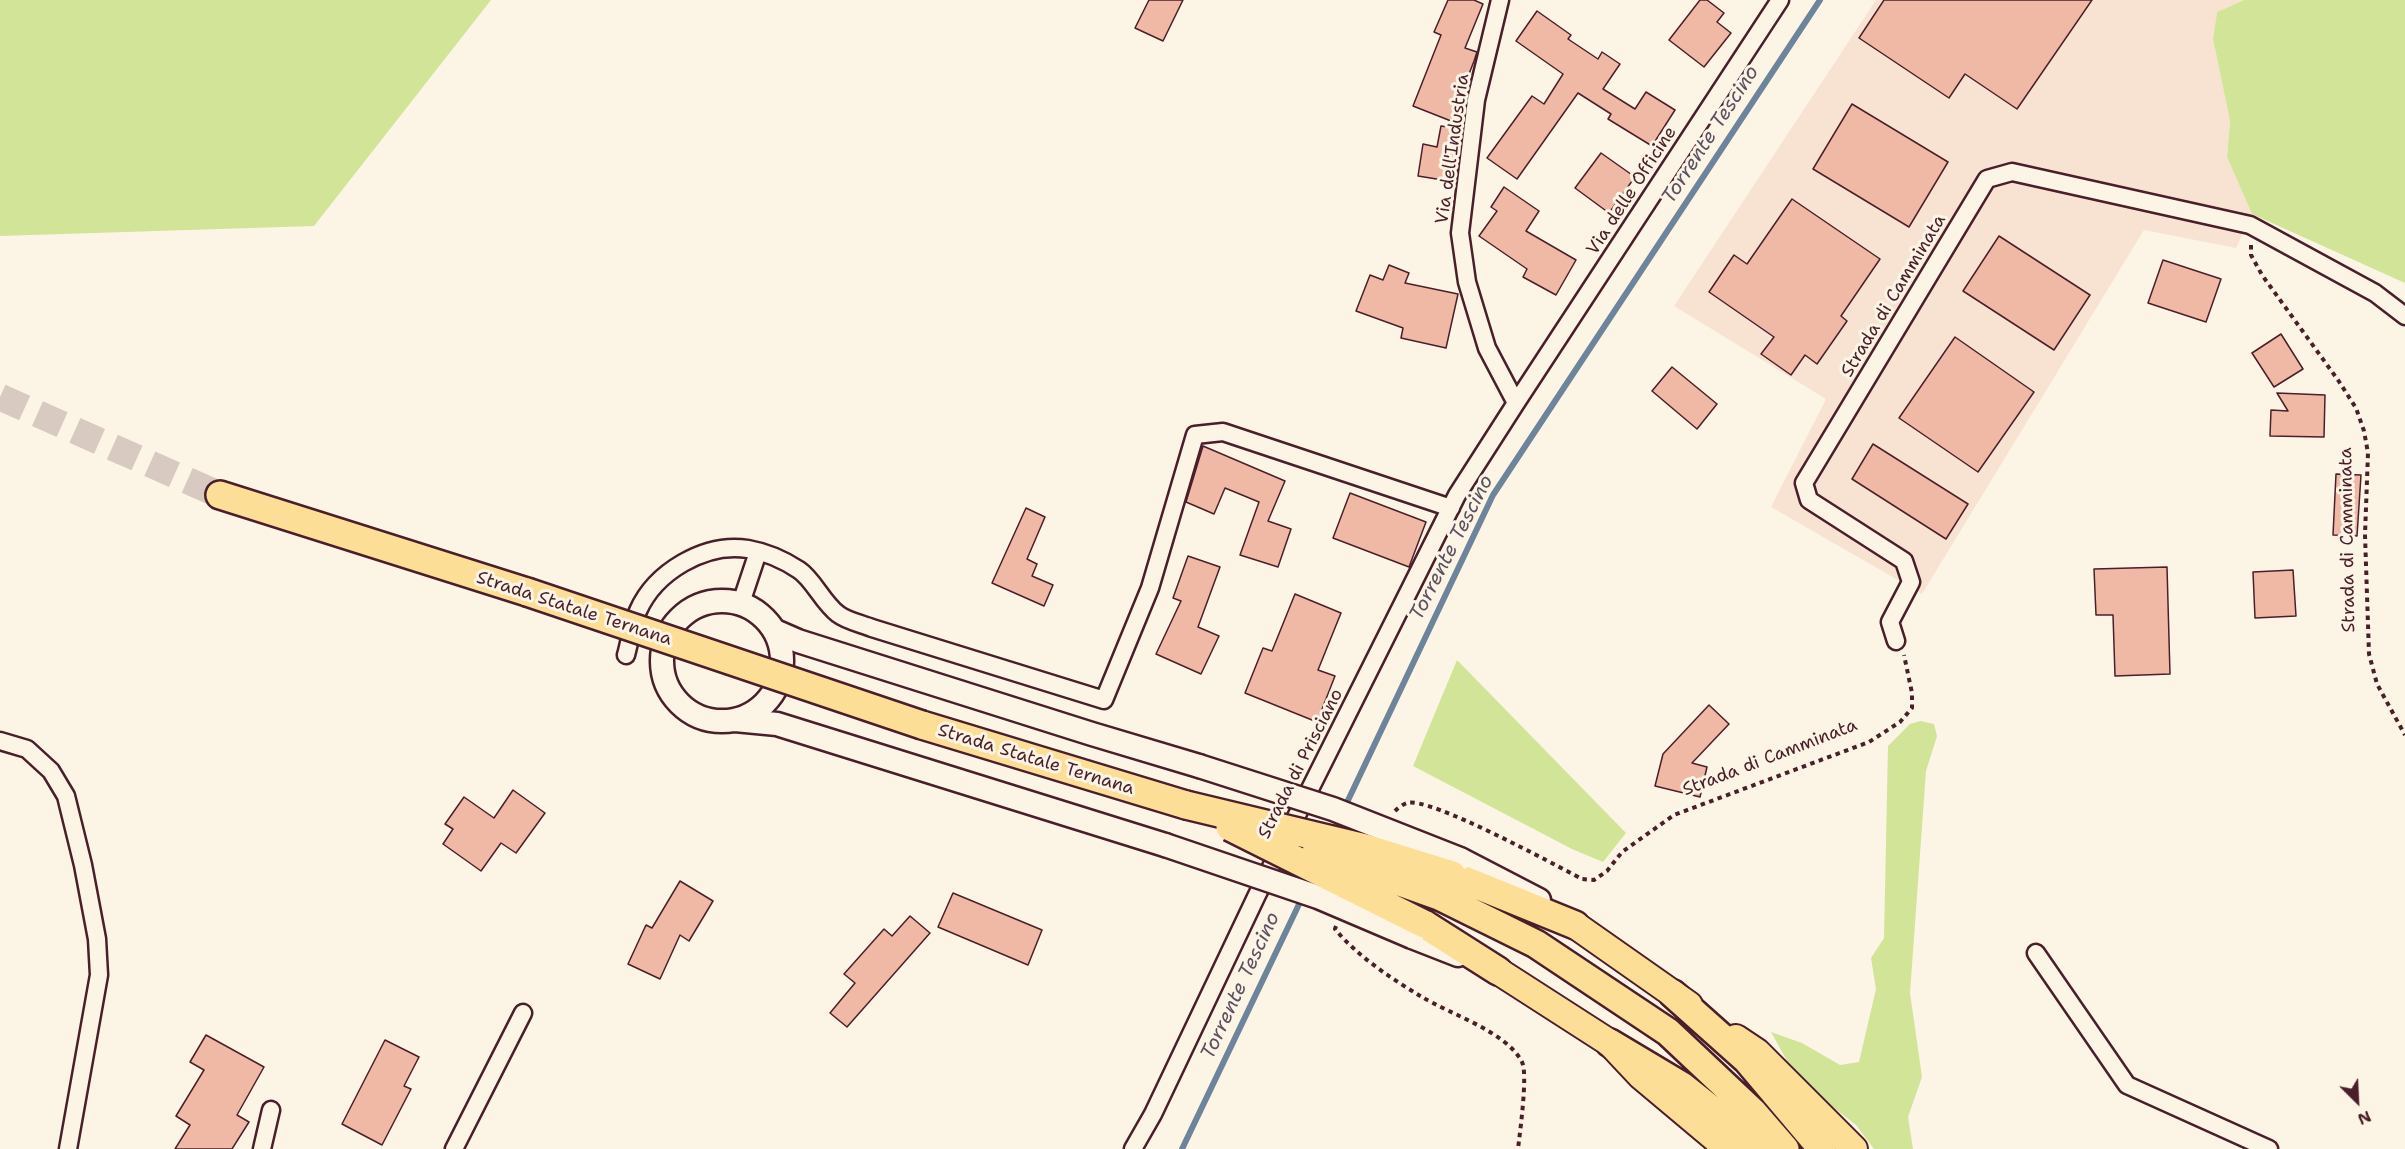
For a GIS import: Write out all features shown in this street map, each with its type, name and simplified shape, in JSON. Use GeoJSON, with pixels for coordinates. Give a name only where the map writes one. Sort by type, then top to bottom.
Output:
{"type":"FeatureCollection","features":[{"type":"Feature","properties":{"kind":"highway","name":"Strada Statale Ternana"},"geometry":{"type":"LineString","coordinates":[[220,495],[526,592],[922,725],[1186,805],[1450,877],[1536,944],[1668,1032],[1753,1112],[1785,1149]]}},
{"type":"Feature","properties":{"kind":"highway"},"geometry":{"type":"LineString","coordinates":[[1186,805],[1498,971]]}},
{"type":"Feature","properties":{"kind":"highway"},"geometry":{"type":"LineString","coordinates":[[1450,877],[1575,925]]}},
{"type":"Feature","properties":{"kind":"highway"},"geometry":{"type":"LineString","coordinates":[[1673,994],[1746,1060],[1822,1149]]}},
{"type":"Feature","properties":{"kind":"highway"},"geometry":{"type":"LineString","coordinates":[[1610,1043],[1682,1086],[1761,1149]]}},
{"type":"Feature","properties":{"kind":"main road"},"geometry":{"type":"LineString","coordinates":[[735,720],[762,707],[776,688],[782,672],[783,659],[775,631],[762,614],[741,603],[727,600],[712,601],[688,610],[679,618],[668,633],[662,650],[661,664],[669,690],[682,706],[703,718],[777,724],[1165,845],[1418,930]]}},
{"type":"Feature","properties":{"kind":"main road"},"geometry":{"type":"LineString","coordinates":[[775,631],[798,641],[1333,809],[1450,877]]}},
{"type":"Feature","properties":{"kind":"main road"},"geometry":{"type":"LineString","coordinates":[[1575,925],[1756,1052],[1854,1149]]}},
{"type":"Feature","properties":{"kind":"main road"},"geometry":{"type":"LineString","coordinates":[[1498,971],[1610,1043],[1641,1076],[1728,1149]]}},
{"type":"Feature","properties":{"kind":"street","name":"Via dell'Industria"},"geometry":{"type":"LineString","coordinates":[[1500,0],[1476,100],[1460,233],[1467,282],[1486,348],[1516,403]]}},
{"type":"Feature","properties":{"kind":"street","name":"Via delle Officine"},"geometry":{"type":"LineString","coordinates":[[1516,403],[1780,0]]}},
{"type":"Feature","properties":{"kind":"street","name":"Strada di Camminata"},"geometry":{"type":"LineString","coordinates":[[1896,641],[1890,622],[1911,582],[1904,561],[1809,500],[1804,483],[1987,179],[2012,172],[2250,225],[2375,293],[2405,316]]}},
{"type":"Feature","properties":{"kind":"street","name":"Strada di Prisciano"},"geometry":{"type":"LineString","coordinates":[[1133,1149],[1158,1103],[1257,895],[1451,508],[1516,403]]}},
{"type":"Feature","properties":{"kind":"street"},"geometry":{"type":"LineString","coordinates":[[626,655],[638,611],[648,595],[671,569],[699,556],[720,551],[746,549],[776,558],[801,571],[839,615],[872,628],[1104,700],[1150,588],[1195,435],[1222,432],[1451,508]]}},
{"type":"Feature","properties":{"kind":"street"},"geometry":{"type":"LineString","coordinates":[[741,603],[758,552]]}},
{"type":"Feature","properties":{"kind":"street"},"geometry":{"type":"LineString","coordinates":[[0,741],[27,749],[51,771],[66,796],[83,865],[97,939],[99,975],[68,1149]]}},
{"type":"Feature","properties":{"kind":"street"},"geometry":{"type":"LineString","coordinates":[[2036,953],[2127,1084],[2270,1149]]}},
{"type":"Feature","properties":{"kind":"street"},"geometry":{"type":"LineString","coordinates":[[454,1149],[523,1013]]}},
{"type":"Feature","properties":{"kind":"street"},"geometry":{"type":"LineString","coordinates":[[262,1149],[271,1110]]}},
{"type":"Feature","properties":{"kind":"path","name":"Strada di Camminata"},"geometry":{"type":"LineString","coordinates":[[2250,225],[2251,255],[2262,275],[2338,380],[2356,408],[2364,431],[2368,453],[2365,535],[2370,654],[2377,684],[2405,735]]}},
{"type":"Feature","properties":{"kind":"path","name":"Strada di Camminata"},"geometry":{"type":"LineString","coordinates":[[1391,813],[1407,802],[1423,804],[1471,822],[1582,879],[1594,880],[1607,871],[1622,852],[1674,815],[1869,742],[1900,722],[1912,708],[1912,693],[1906,658],[1896,641]]}},
{"type":"Feature","properties":{"kind":"path"},"geometry":{"type":"LineString","coordinates":[[1340,918],[1335,929],[1345,941],[1423,998],[1477,1024],[1511,1048],[1523,1063],[1524,1086],[1518,1149]]}},
{"type":"Feature","properties":{"kind":"shaded area"},"geometry":{"type":"Polygon","coordinates":[[[1876,0],[2244,0],[2217,12],[2213,39],[2230,121],[2227,157],[2252,214],[2236,248],[2144,230],[1922,594],[1771,507],[1826,399],[1674,306],[1876,0]]]}},
{"type":"Feature","properties":{"kind":"green space"},"geometry":{"type":"Polygon","coordinates":[[[0,0],[491,0],[314,226],[0,236],[0,0]]]}},
{"type":"Feature","properties":{"kind":"green space"},"geometry":{"type":"Polygon","coordinates":[[[2244,0],[2405,0],[2405,283],[2252,214],[2227,157],[2230,121],[2213,39],[2217,12],[2244,0]]]}},
{"type":"Feature","properties":{"kind":"green space"},"geometry":{"type":"Polygon","coordinates":[[[1457,660],[1626,833],[1603,862],[1572,849],[1413,766],[1457,660]]]}},
{"type":"Feature","properties":{"kind":"green space"},"geometry":{"type":"Polygon","coordinates":[[[1920,721],[1934,724],[1937,736],[1926,771],[1910,993],[1922,1077],[1908,1117],[1913,1149],[1874,1149],[1856,1125],[1797,1079],[1771,1032],[1802,1043],[1840,1065],[1859,1062],[1876,989],[1871,958],[1884,938],[1888,746],[1910,724],[1920,721]]]}},
{"type":"Feature","properties":{"kind":"building"},"geometry":{"type":"Polygon","coordinates":[[[1149,0],[1183,0],[1163,41],[1135,28],[1149,0]]]}},
{"type":"Feature","properties":{"kind":"building"},"geometry":{"type":"Polygon","coordinates":[[[1448,0],[1474,0],[1483,4],[1465,48],[1477,52],[1451,121],[1413,106],[1441,35],[1434,32],[1448,0]]]}},
{"type":"Feature","properties":{"kind":"building"},"geometry":{"type":"Polygon","coordinates":[[[1700,0],[1707,0],[1724,13],[1717,22],[1731,33],[1704,67],[1669,40],[1700,0]]]}},
{"type":"Feature","properties":{"kind":"building"},"geometry":{"type":"Polygon","coordinates":[[[1884,0],[2092,0],[2017,109],[1965,74],[1949,98],[1859,38],[1884,0]]]}},
{"type":"Feature","properties":{"kind":"building"},"geometry":{"type":"Polygon","coordinates":[[[1537,11],[1571,35],[1568,39],[1598,59],[1602,52],[1620,64],[1603,89],[1635,109],[1646,92],[1675,110],[1652,146],[1608,119],[1611,114],[1578,93],[1517,179],[1487,158],[1532,96],[1544,104],[1563,74],[1516,41],[1537,11]]]}},
{"type":"Feature","properties":{"kind":"building"},"geometry":{"type":"Polygon","coordinates":[[[1852,104],[1948,162],[1909,227],[1813,169],[1852,104]]]}},
{"type":"Feature","properties":{"kind":"building"},"geometry":{"type":"Polygon","coordinates":[[[1441,126],[1462,129],[1455,182],[1418,176],[1423,144],[1437,147],[1441,126]]]}},
{"type":"Feature","properties":{"kind":"building"},"geometry":{"type":"Polygon","coordinates":[[[1601,153],[1635,177],[1609,213],[1575,188],[1601,153]]]}},
{"type":"Feature","properties":{"kind":"building"},"geometry":{"type":"Polygon","coordinates":[[[1504,187],[1539,211],[1526,231],[1576,260],[1556,295],[1523,277],[1527,269],[1479,236],[1497,211],[1491,207],[1504,187]]]}},
{"type":"Feature","properties":{"kind":"building"},"geometry":{"type":"Polygon","coordinates":[[[1792,199],[1880,259],[1841,316],[1847,321],[1817,364],[1805,355],[1791,375],[1761,354],[1774,337],[1709,292],[1734,255],[1747,264],[1792,199]]]}},
{"type":"Feature","properties":{"kind":"building"},"geometry":{"type":"Polygon","coordinates":[[[1999,236],[2090,295],[2054,350],[1963,291],[1999,236]]]}},
{"type":"Feature","properties":{"kind":"building"},"geometry":{"type":"Polygon","coordinates":[[[2163,260],[2221,279],[2206,322],[2148,303],[2163,260]]]}},
{"type":"Feature","properties":{"kind":"building"},"geometry":{"type":"Polygon","coordinates":[[[1389,265],[1409,273],[1405,283],[1458,294],[1446,348],[1401,338],[1403,328],[1356,311],[1370,275],[1383,280],[1389,265]]]}},
{"type":"Feature","properties":{"kind":"building"},"geometry":{"type":"Polygon","coordinates":[[[2281,334],[2303,369],[2274,387],[2252,353],[2281,334]]]}},
{"type":"Feature","properties":{"kind":"building"},"geometry":{"type":"Polygon","coordinates":[[[1955,337],[2034,392],[1978,472],[1899,418],[1955,337]]]}},
{"type":"Feature","properties":{"kind":"building"},"geometry":{"type":"Polygon","coordinates":[[[1672,367],[1717,404],[1697,429],[1652,391],[1672,367]]]}},
{"type":"Feature","properties":{"kind":"building"},"geometry":{"type":"Polygon","coordinates":[[[2277,393],[2325,395],[2324,437],[2270,436],[2271,410],[2288,411],[2277,393]]]}},
{"type":"Feature","properties":{"kind":"building"},"geometry":{"type":"Polygon","coordinates":[[[1873,444],[1968,504],[1946,539],[1852,479],[1873,444]]]}},
{"type":"Feature","properties":{"kind":"building"},"geometry":{"type":"Polygon","coordinates":[[[1203,446],[1285,481],[1268,521],[1291,529],[1278,567],[1240,555],[1259,502],[1225,488],[1214,514],[1186,502],[1203,446]]]}},
{"type":"Feature","properties":{"kind":"building"},"geometry":{"type":"Polygon","coordinates":[[[2336,474],[2361,475],[2357,536],[2333,535],[2336,474]]]}},
{"type":"Feature","properties":{"kind":"building"},"geometry":{"type":"Polygon","coordinates":[[[1350,493],[1426,522],[1409,567],[1333,538],[1350,493]]]}},
{"type":"Feature","properties":{"kind":"building"},"geometry":{"type":"Polygon","coordinates":[[[1026,508],[1045,517],[1027,559],[1037,564],[1032,576],[1053,585],[1044,606],[992,583],[1026,508]]]}},
{"type":"Feature","properties":{"kind":"building"},"geometry":{"type":"Polygon","coordinates":[[[1188,556],[1220,567],[1198,627],[1219,636],[1201,674],[1156,654],[1181,601],[1173,598],[1188,556]]]}},
{"type":"Feature","properties":{"kind":"building"},"geometry":{"type":"Polygon","coordinates":[[[2167,567],[2170,674],[2115,676],[2113,615],[2096,615],[2094,569],[2167,567]]]}},
{"type":"Feature","properties":{"kind":"building"},"geometry":{"type":"Polygon","coordinates":[[[2293,570],[2296,616],[2255,618],[2253,572],[2293,570]]]}},
{"type":"Feature","properties":{"kind":"building"},"geometry":{"type":"Polygon","coordinates":[[[1295,594],[1341,613],[1318,670],[1335,676],[1317,722],[1245,693],[1263,648],[1272,651],[1295,594]]]}},
{"type":"Feature","properties":{"kind":"building"},"geometry":{"type":"Polygon","coordinates":[[[1709,705],[1729,724],[1692,763],[1707,767],[1700,797],[1655,786],[1663,754],[1709,705]]]}},
{"type":"Feature","properties":{"kind":"building"},"geometry":{"type":"Polygon","coordinates":[[[513,790],[545,813],[516,853],[501,843],[481,871],[443,844],[453,829],[445,824],[464,797],[494,818],[513,790]]]}},
{"type":"Feature","properties":{"kind":"building"},"geometry":{"type":"Polygon","coordinates":[[[680,881],[713,901],[689,941],[680,935],[660,979],[628,964],[646,925],[652,928],[680,881]]]}},
{"type":"Feature","properties":{"kind":"building"},"geometry":{"type":"Polygon","coordinates":[[[953,893],[1042,930],[1028,965],[938,927],[953,893]]]}},
{"type":"Feature","properties":{"kind":"building"},"geometry":{"type":"Polygon","coordinates":[[[910,916],[930,933],[847,1027],[830,1013],[855,983],[844,974],[884,929],[892,936],[910,916]]]}},
{"type":"Feature","properties":{"kind":"building"},"geometry":{"type":"Polygon","coordinates":[[[206,1035],[264,1067],[237,1115],[249,1122],[232,1149],[175,1149],[190,1125],[176,1116],[204,1070],[190,1062],[206,1035]]]}},
{"type":"Feature","properties":{"kind":"building"},"geometry":{"type":"Polygon","coordinates":[[[385,1040],[419,1057],[404,1086],[411,1089],[382,1145],[342,1124],[385,1040]]]}},
{"type":"Feature","properties":{"kind":"waterway","name":"Torrente Tescino"},"geometry":{"type":"LineString","coordinates":[[1332,834],[1493,495],[1820,0]]}},
{"type":"Feature","properties":{"kind":"waterway","name":"Torrente Tescino"},"geometry":{"type":"LineString","coordinates":[[1182,1149],[1302,898]]}},
{"type":"Feature","properties":{"kind":"tunnel"},"geometry":{"type":"LineString","coordinates":[[0,397],[220,495]]}}]}
